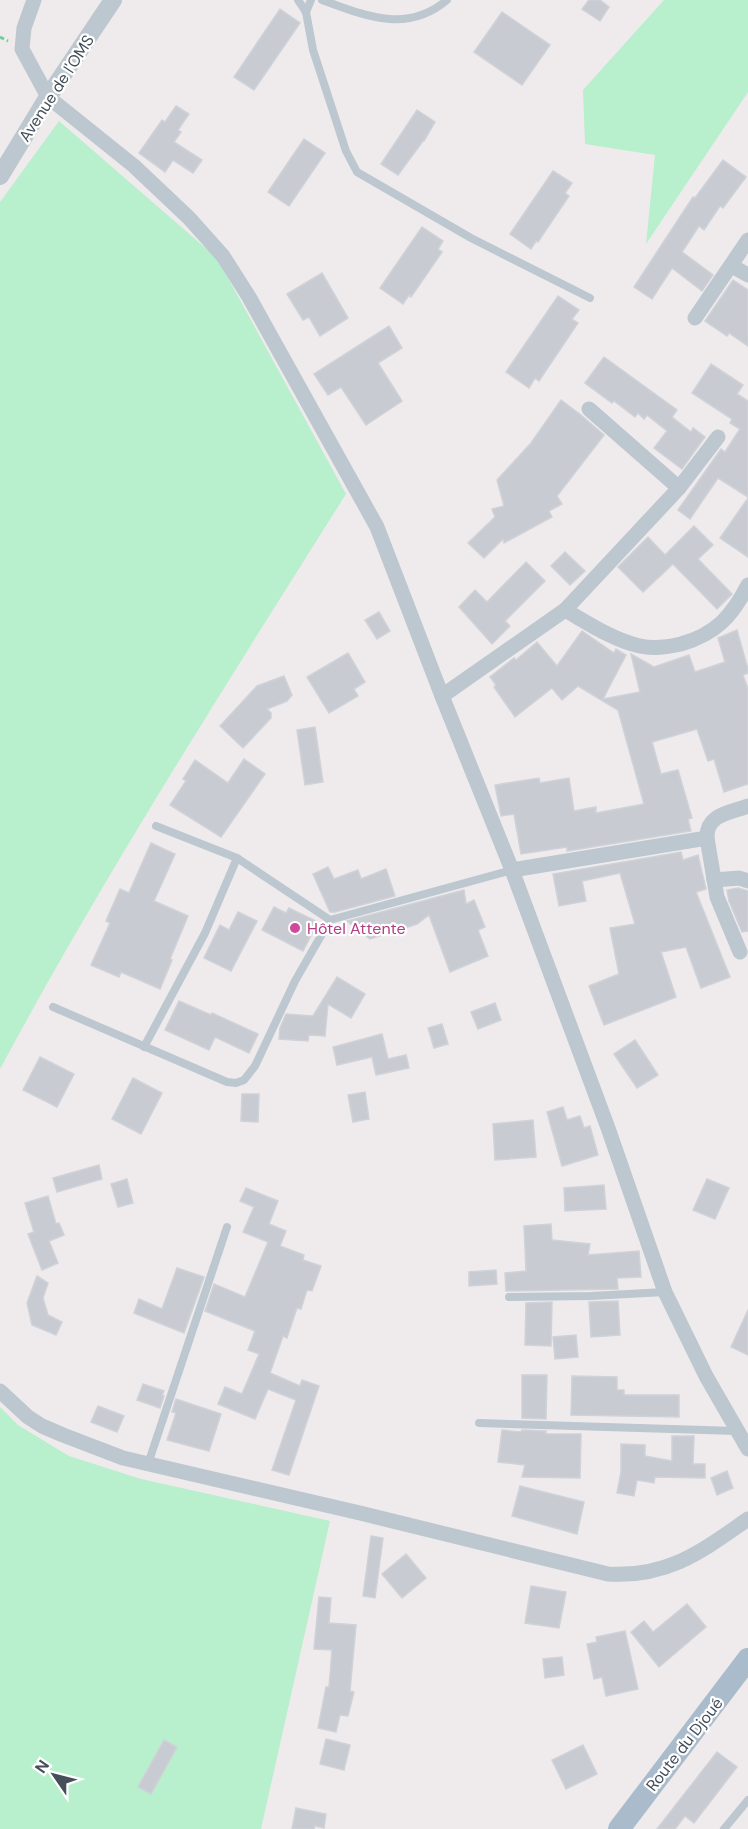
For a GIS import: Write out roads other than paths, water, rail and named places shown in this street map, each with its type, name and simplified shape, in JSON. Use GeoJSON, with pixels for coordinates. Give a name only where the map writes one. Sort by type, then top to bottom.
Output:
{"type":"FeatureCollection","features":[{"type":"Feature","properties":{"kind":"main road","name":"Route du Djoué"},"geometry":{"type":"LineString","coordinates":[[619,1829],[748,1659]]}},
{"type":"Feature","properties":{"kind":"street"},"geometry":{"type":"LineString","coordinates":[[34,0],[24,28],[22,49],[48,97],[134,166],[189,218],[223,256],[249,297],[376,527],[512,870],[608,1128],[664,1292],[706,1376],[748,1449]]}},
{"type":"Feature","properties":{"kind":"street","name":"Avenue de l'OMS"},"geometry":{"type":"LineString","coordinates":[[0,176],[48,97],[113,0]]}},
{"type":"Feature","properties":{"kind":"street"},"geometry":{"type":"LineString","coordinates":[[695,318],[748,240]]}},
{"type":"Feature","properties":{"kind":"street"},"geometry":{"type":"LineString","coordinates":[[732,266],[748,275]]}},
{"type":"Feature","properties":{"kind":"street"},"geometry":{"type":"LineString","coordinates":[[589,409],[679,488]]}},
{"type":"Feature","properties":{"kind":"street"},"geometry":{"type":"LineString","coordinates":[[442,696],[564,610],[679,488],[718,437]]}},
{"type":"Feature","properties":{"kind":"street"},"geometry":{"type":"LineString","coordinates":[[564,610],[621,639],[640,646],[667,647],[698,639],[719,626],[743,607],[748,585]]}},
{"type":"Feature","properties":{"kind":"street"},"geometry":{"type":"LineString","coordinates":[[740,952],[717,897],[706,829],[712,819],[748,806]]}},
{"type":"Feature","properties":{"kind":"street"},"geometry":{"type":"LineString","coordinates":[[512,870],[707,838]]}},
{"type":"Feature","properties":{"kind":"street"},"geometry":{"type":"LineString","coordinates":[[714,880],[739,878],[748,880]]}},
{"type":"Feature","properties":{"kind":"street"},"geometry":{"type":"LineString","coordinates":[[0,1390],[28,1417],[42,1425],[94,1448],[147,1465],[360,1513],[608,1574],[630,1576],[674,1566],[697,1555],[748,1519]]}},
{"type":"Feature","properties":{"kind":"lane"},"geometry":{"type":"LineString","coordinates":[[298,0],[306,12],[313,50],[346,151],[357,172],[471,238],[590,298]]}},
{"type":"Feature","properties":{"kind":"lane"},"geometry":{"type":"LineString","coordinates":[[306,12],[311,0]]}},
{"type":"Feature","properties":{"kind":"lane"},"geometry":{"type":"LineString","coordinates":[[322,0],[385,20],[399,21],[415,18],[437,9],[447,0]]}},
{"type":"Feature","properties":{"kind":"lane"},"geometry":{"type":"LineString","coordinates":[[156,826],[237,858],[330,921]]}},
{"type":"Feature","properties":{"kind":"lane"},"geometry":{"type":"LineString","coordinates":[[144,1047],[205,933],[237,858]]}},
{"type":"Feature","properties":{"kind":"lane"},"geometry":{"type":"LineString","coordinates":[[52,1008],[227,1082],[236,1083],[244,1080],[255,1066],[295,981],[330,921],[512,870]]}},
{"type":"Feature","properties":{"kind":"lane"},"geometry":{"type":"LineString","coordinates":[[147,1465],[227,1227]]}},
{"type":"Feature","properties":{"kind":"lane"},"geometry":{"type":"LineString","coordinates":[[509,1297],[664,1292]]}},
{"type":"Feature","properties":{"kind":"lane"},"geometry":{"type":"LineString","coordinates":[[479,1423],[737,1431]]}},
{"type":"Feature","properties":{"kind":"lane"},"geometry":{"type":"LineString","coordinates":[[724,1829],[748,1800]]}},
{"type":"Feature","properties":{"kind":"place","name":"Hôtel Attente"},"geometry":{"type":"Point","coordinates":[295,928]}}]}
